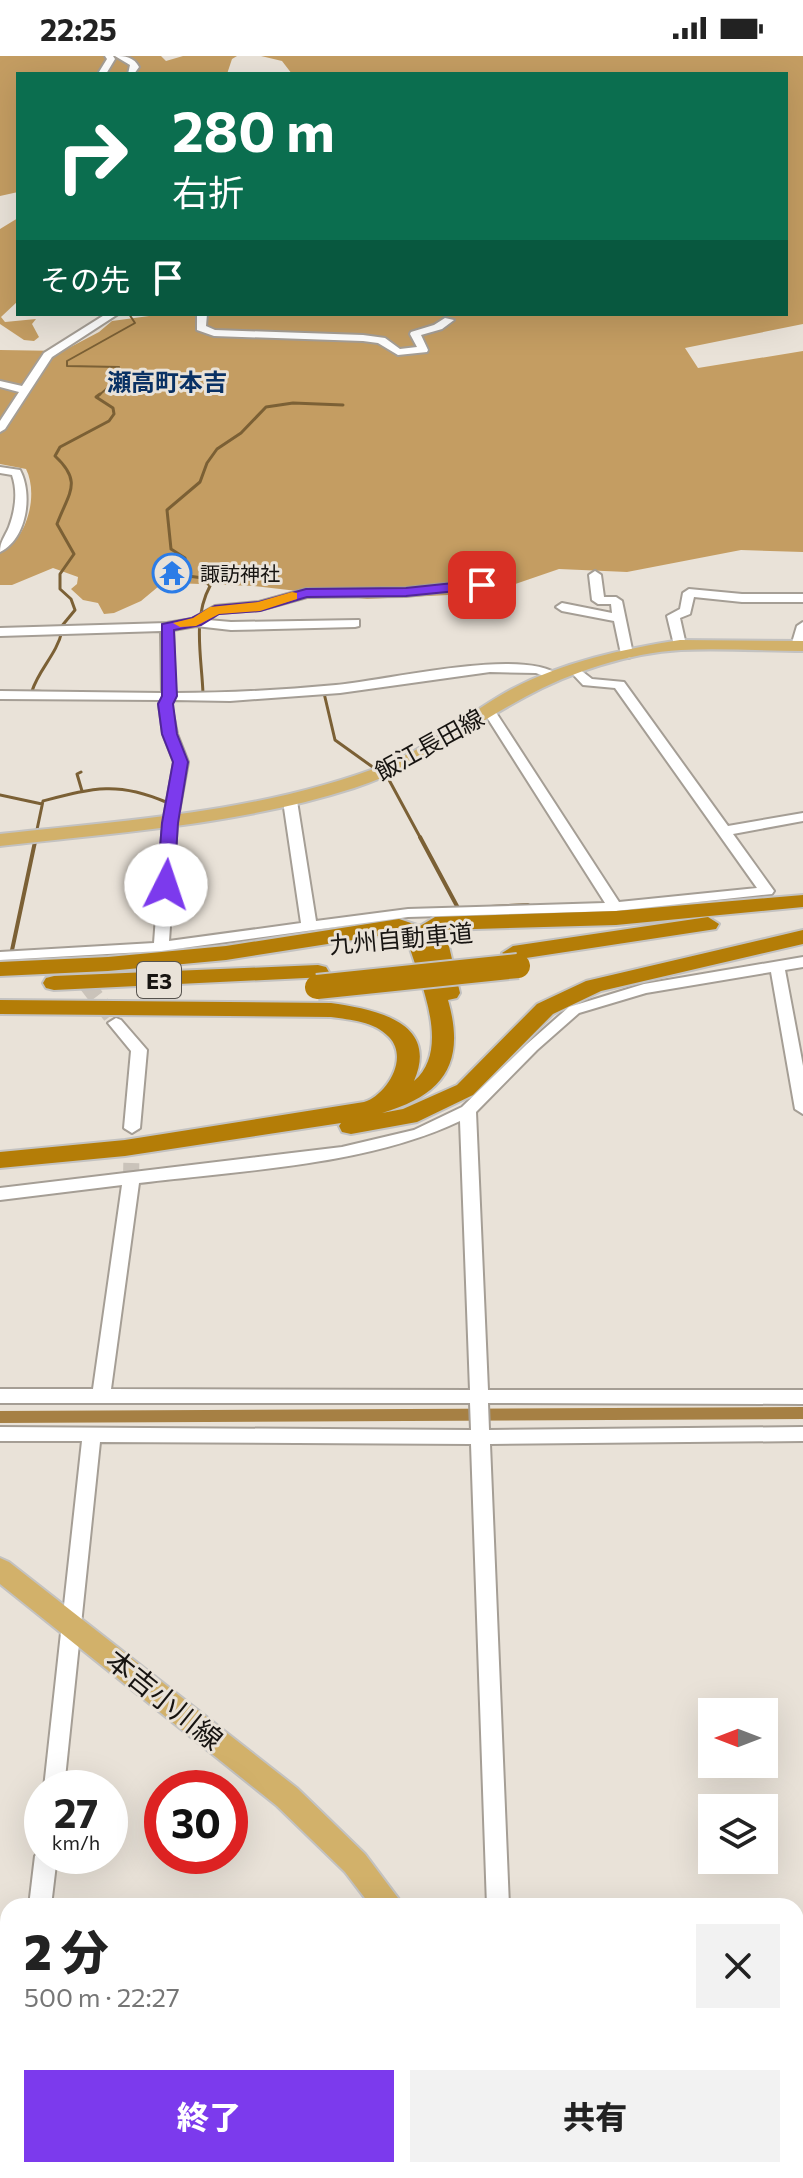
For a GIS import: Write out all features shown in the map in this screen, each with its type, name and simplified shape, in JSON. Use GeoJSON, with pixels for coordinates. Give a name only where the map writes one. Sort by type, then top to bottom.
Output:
{"type":"FeatureCollection","features":[{"type":"Feature","properties":{"kind":"highway"},"geometry":{"type":"LineString","coordinates":[[0,1160],[120,1149],[352,1113],[407,1096],[433,1076],[442,1056],[442,1027],[418,939],[435,924],[616,918],[803,904]]}},
{"type":"Feature","properties":{"kind":"highway","name":"九州自動車道"},"geometry":{"type":"LineString","coordinates":[[516,960],[742,919],[803,904]]}},
{"type":"Feature","properties":{"kind":"highway","name":"九州自動車道"},"geometry":{"type":"LineString","coordinates":[[0,1005],[208,995],[318,980],[516,960],[622,954],[803,924]]}},
{"type":"Feature","properties":{"kind":"highway"},"geometry":{"type":"LineString","coordinates":[[0,969],[108,964],[226,953],[399,926],[425,933],[436,938],[457,1027],[454,1065],[431,1094],[405,1112],[378,1122]]}},
{"type":"Feature","properties":{"kind":"highway"},"geometry":{"type":"LineString","coordinates":[[0,1172],[119,1160],[409,1116],[465,1090],[545,1009],[594,986],[803,937]]}},
{"type":"Feature","properties":{"kind":"highway","name":"九州自動車道"},"geometry":{"type":"LineString","coordinates":[[0,984],[318,980]]}},
{"type":"Feature","properties":{"kind":"highway"},"geometry":{"type":"LineString","coordinates":[[0,1005],[331,1010],[362,1015],[386,1023],[403,1037],[409,1059],[404,1082],[388,1097],[352,1113]]}},
{"type":"Feature","properties":{"kind":"main road","name":"飯江長田線"},"geometry":{"type":"LineString","coordinates":[[0,840],[170,823],[290,801],[398,766],[554,676],[627,654],[680,645],[800,646]]}},
{"type":"Feature","properties":{"kind":"main road","name":"本吉小川線"},"geometry":{"type":"LineString","coordinates":[[0,1569],[287,1797],[355,1863],[383,1898]]}},
{"type":"Feature","properties":{"kind":"street"},"geometry":{"type":"LineString","coordinates":[[103,72],[111,59],[109,56]]}},
{"type":"Feature","properties":{"kind":"street"},"geometry":{"type":"LineString","coordinates":[[119,56],[133,63],[135,67],[131,72]]}},
{"type":"Feature","properties":{"kind":"street"},"geometry":{"type":"LineString","coordinates":[[0,429],[48,355],[110,316]]}},
{"type":"Feature","properties":{"kind":"street"},"geometry":{"type":"LineString","coordinates":[[202,316],[201,328],[214,333],[363,338],[381,340],[398,352],[423,350],[415,334],[449,320]]}},
{"type":"Feature","properties":{"kind":"street"},"geometry":{"type":"LineString","coordinates":[[0,384],[24,390]]}},
{"type":"Feature","properties":{"kind":"street"},"geometry":{"type":"LineString","coordinates":[[0,470],[16,472],[21,489],[16,524],[7,543],[0,548]]}},
{"type":"Feature","properties":{"kind":"street"},"geometry":{"type":"LineString","coordinates":[[595,575],[598,600],[616,601],[627,654]]}},
{"type":"Feature","properties":{"kind":"street"},"geometry":{"type":"LineString","coordinates":[[196,622],[215,610],[260,606],[306,593],[406,592],[510,581]]}},
{"type":"Feature","properties":{"kind":"street"},"geometry":{"type":"LineString","coordinates":[[680,645],[673,616],[686,611],[689,593],[742,598],[803,598]]}},
{"type":"Feature","properties":{"kind":"street"},"geometry":{"type":"LineString","coordinates":[[562,607],[620,618]]}},
{"type":"Feature","properties":{"kind":"street"},"geometry":{"type":"LineString","coordinates":[[0,632],[167,627],[196,622],[231,626],[355,623]]}},
{"type":"Feature","properties":{"kind":"street"},"geometry":{"type":"LineString","coordinates":[[800,646],[803,626]]}},
{"type":"Feature","properties":{"kind":"street"},"geometry":{"type":"LineString","coordinates":[[161,947],[170,823],[181,762],[170,734],[165,704],[169,696],[167,627]]}},
{"type":"Feature","properties":{"kind":"street"},"geometry":{"type":"LineString","coordinates":[[0,695],[230,697],[329,690],[490,668],[538,669],[554,676]]}},
{"type":"Feature","properties":{"kind":"street"},"geometry":{"type":"LineString","coordinates":[[0,956],[68,959],[408,913],[615,907],[767,891],[619,685],[588,682],[574,669]]}},
{"type":"Feature","properties":{"kind":"street"},"geometry":{"type":"LineString","coordinates":[[489,711],[615,907]]}},
{"type":"Feature","properties":{"kind":"street"},"geometry":{"type":"LineString","coordinates":[[290,801],[309,925]]}},
{"type":"Feature","properties":{"kind":"street"},"geometry":{"type":"LineString","coordinates":[[725,831],[803,817]]}},
{"type":"Feature","properties":{"kind":"street"},"geometry":{"type":"LineString","coordinates":[[0,1194],[342,1152],[419,1134],[468,1111],[574,1010],[644,989],[803,962]]}},
{"type":"Feature","properties":{"kind":"street"},"geometry":{"type":"LineString","coordinates":[[777,965],[803,1109]]}},
{"type":"Feature","properties":{"kind":"street"},"geometry":{"type":"LineString","coordinates":[[116,1023],[139,1050],[132,1128]]}},
{"type":"Feature","properties":{"kind":"street"},"geometry":{"type":"LineString","coordinates":[[468,1111],[498,1898]]}},
{"type":"Feature","properties":{"kind":"street"},"geometry":{"type":"LineString","coordinates":[[101,1396],[131,1179]]}},
{"type":"Feature","properties":{"kind":"street"},"geometry":{"type":"LineString","coordinates":[[0,1396],[803,1397]]}},
{"type":"Feature","properties":{"kind":"street"},"geometry":{"type":"LineString","coordinates":[[0,1434],[480,1437],[803,1434]]}},
{"type":"Feature","properties":{"kind":"street"},"geometry":{"type":"LineString","coordinates":[[56,1770],[92,1434]]}},
{"type":"Feature","properties":{"kind":"street"},"geometry":{"type":"LineString","coordinates":[[41,1898],[44,1874]]}},
{"type":"Feature","properties":{"kind":"shaded area"},"geometry":{"type":"Polygon","coordinates":[[[0,56],[161,56],[166,61],[183,56],[237,56],[232,59],[228,72],[16,72],[16,192],[0,196],[0,56]]]}},
{"type":"Feature","properties":{"kind":"shaded area"},"geometry":{"type":"Polygon","coordinates":[[[261,56],[803,56],[803,324],[685,348],[698,368],[803,351],[803,552],[741,550],[627,572],[559,569],[489,593],[367,599],[254,586],[173,583],[159,586],[141,601],[104,614],[98,603],[83,600],[71,589],[77,584],[78,577],[53,568],[12,585],[0,585],[0,553],[24,528],[31,504],[31,491],[26,469],[0,464],[0,350],[63,351],[99,332],[112,321],[149,316],[788,316],[788,72],[290,72],[282,61],[261,56]]]}},
{"type":"Feature","properties":{"kind":"shaded area"},"geometry":{"type":"Polygon","coordinates":[[[16,219],[16,303],[1,317],[5,322],[36,319],[32,324],[39,337],[34,341],[24,340],[0,324],[0,229],[16,219]]]}},
{"type":"Feature","properties":{"kind":"waterway"},"geometry":{"type":"LineString","coordinates":[[98,396],[112,384],[119,367],[67,366],[67,361],[135,323],[130,316]]}},
{"type":"Feature","properties":{"kind":"waterway"},"geometry":{"type":"LineString","coordinates":[[61,627],[75,610],[71,599],[60,589],[60,574],[74,554],[57,524],[69,495],[71,481],[64,465],[55,456],[60,447],[109,421],[114,414],[113,408],[96,397],[100,394]]}},
{"type":"Feature","properties":{"kind":"waterway"},"geometry":{"type":"LineString","coordinates":[[203,694],[200,625],[204,599],[210,586],[203,578],[188,576],[185,558],[171,549],[167,510],[200,482],[207,463],[217,449],[241,433],[266,407],[293,403],[343,405]]}},
{"type":"Feature","properties":{"kind":"waterway"},"geometry":{"type":"LineString","coordinates":[[52,692],[32,691],[62,631]]}},
{"type":"Feature","properties":{"kind":"waterway"},"geometry":{"type":"LineString","coordinates":[[324,693],[335,740],[388,778],[421,839]]}},
{"type":"Feature","properties":{"kind":"waterway"},"geometry":{"type":"LineString","coordinates":[[81,772],[77,774],[82,791]]}},
{"type":"Feature","properties":{"kind":"waterway"},"geometry":{"type":"LineString","coordinates":[[35,839],[43,801],[91,790],[119,789],[166,802]]}},
{"type":"Feature","properties":{"kind":"waterway"},"geometry":{"type":"LineString","coordinates":[[0,795],[42,804]]}},
{"type":"Feature","properties":{"kind":"waterway"},"geometry":{"type":"LineString","coordinates":[[11,955],[36,837]]}},
{"type":"Feature","properties":{"kind":"waterway"},"geometry":{"type":"LineString","coordinates":[[420,837],[458,908]]}},
{"type":"Feature","properties":{"kind":"waterway"},"geometry":{"type":"LineString","coordinates":[[491,907],[528,905]]}},
{"type":"Feature","properties":{"kind":"waterway"},"geometry":{"type":"LineString","coordinates":[[0,1417],[803,1413]]}},
{"type":"Feature","properties":{"kind":"tunnel"},"geometry":{"type":"LineString","coordinates":[[72,965],[116,1023]]}},
{"type":"Feature","properties":{"kind":"tunnel"},"geometry":{"type":"LineString","coordinates":[[131,1179],[132,1128]]}},
{"type":"Feature","properties":{"kind":"slow traffic"},"geometry":{"type":"LineString","coordinates":[[180,623],[196,622],[215,610],[260,606],[292,596]]}},
{"type":"Feature","properties":{"kind":"place","name":"諏訪神社"},"geometry":{"type":"Point","coordinates":[172,573]}},
{"type":"Feature","properties":{"kind":"district","name":"瀬高町本吉"},"geometry":{"type":"Point","coordinates":[167,381]}},
{"type":"Feature","properties":{"kind":"route"},"geometry":{"type":"LineString","coordinates":[[166,885],[172,803],[181,762],[170,734],[165,704],[169,696],[167,627],[187,621],[196,622],[215,610],[260,606],[306,593],[406,592],[482,585]]}}]}
